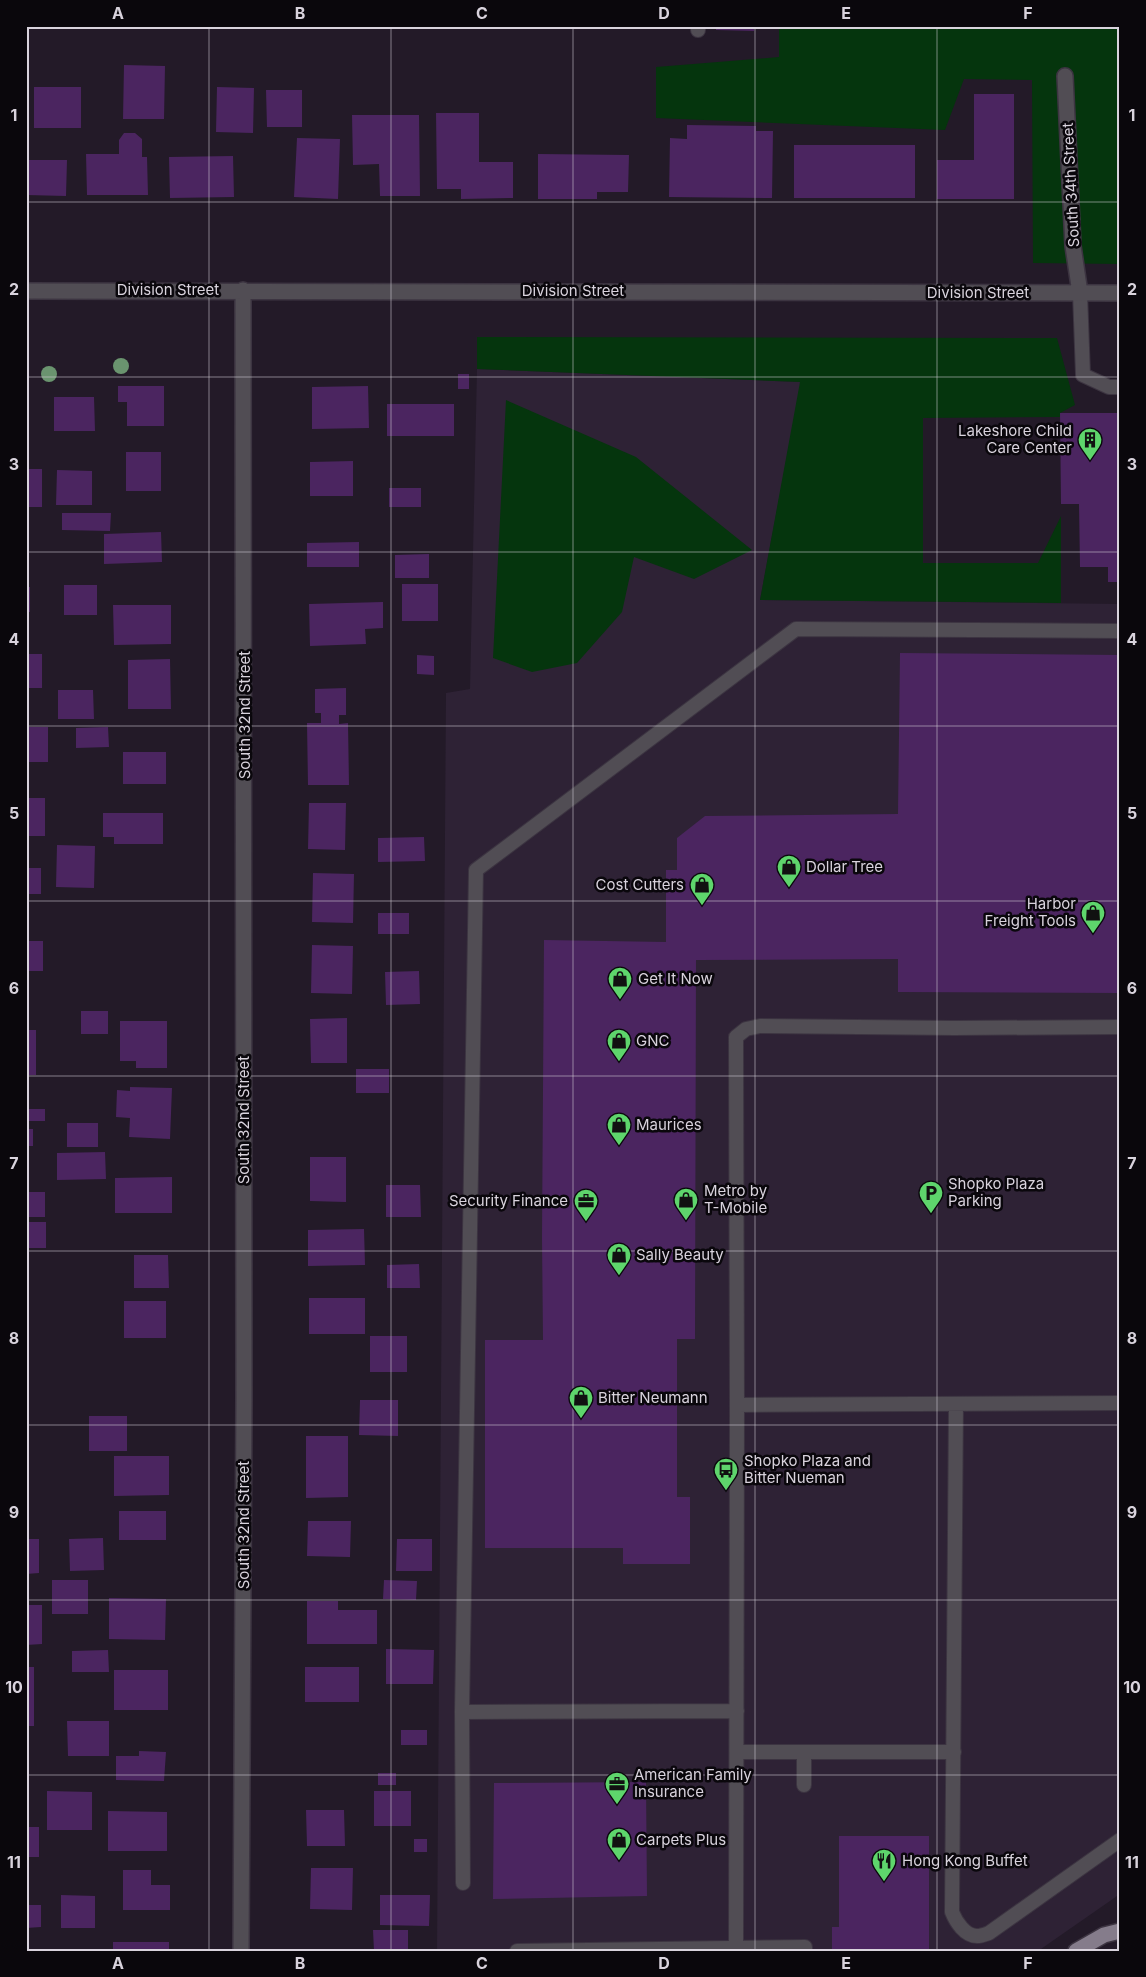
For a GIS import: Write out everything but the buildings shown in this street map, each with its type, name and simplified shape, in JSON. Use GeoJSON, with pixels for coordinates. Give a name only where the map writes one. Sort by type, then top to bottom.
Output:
{"type":"FeatureCollection","features":[{"type":"Feature","properties":{"kind":"main road"},"geometry":{"type":"LineString","coordinates":[[1076,1951],[1104,1935],[1120,1931]]}},
{"type":"Feature","properties":{"kind":"street","name":"South 34th Street"},"geometry":{"type":"LineString","coordinates":[[1065,76],[1073,246],[1080,293]]}},
{"type":"Feature","properties":{"kind":"street","name":"Division Street"},"geometry":{"type":"LineString","coordinates":[[26,290],[1120,293]]}},
{"type":"Feature","properties":{"kind":"street","name":"South 32nd Street"},"geometry":{"type":"LineString","coordinates":[[241,1951],[244,1399],[243,290]]}},
{"type":"Feature","properties":{"kind":"lane"},"geometry":{"type":"LineString","coordinates":[[1080,293],[1083,375],[1110,387],[1120,386]]}},
{"type":"Feature","properties":{"kind":"lane"},"geometry":{"type":"LineString","coordinates":[[463,1883],[462,1712],[476,870],[796,629],[1120,631]]}},
{"type":"Feature","properties":{"kind":"lane"},"geometry":{"type":"LineString","coordinates":[[736,1949],[736,1037],[746,1029],[760,1026],[1120,1027]]}},
{"type":"Feature","properties":{"kind":"lane"},"geometry":{"type":"LineString","coordinates":[[737,1404],[1120,1402]]}},
{"type":"Feature","properties":{"kind":"lane"},"geometry":{"type":"LineString","coordinates":[[956,1404],[952,1912],[956,1923],[969,1933],[977,1936],[989,1933],[1120,1840]]}},
{"type":"Feature","properties":{"kind":"lane"},"geometry":{"type":"LineString","coordinates":[[462,1712],[737,1711]]}},
{"type":"Feature","properties":{"kind":"lane"},"geometry":{"type":"LineString","coordinates":[[737,1752],[954,1752]]}},
{"type":"Feature","properties":{"kind":"lane"},"geometry":{"type":"LineString","coordinates":[[804,1752],[804,1785]]}},
{"type":"Feature","properties":{"kind":"lane"},"geometry":{"type":"LineString","coordinates":[[517,1951],[805,1947],[805,1951]]}},
{"type":"Feature","properties":{"kind":"shaded area"},"geometry":{"type":"Polygon","coordinates":[[[477,369],[801,382],[760,600],[1120,604],[1120,1894],[1038,1951],[437,1951],[446,693],[470,689],[477,369]]]}},
{"type":"Feature","properties":{"kind":"green space"},"geometry":{"type":"Polygon","coordinates":[[[779,26],[1120,26],[1120,264],[1033,263],[1032,80],[964,79],[945,130],[656,118],[656,67],[779,57],[779,26]]]}},
{"type":"Feature","properties":{"kind":"green space"},"geometry":{"type":"Polygon","coordinates":[[[477,337],[1057,338],[1075,405],[1060,413],[1060,417],[923,418],[923,563],[1038,563],[1061,516],[1061,603],[760,600],[800,382],[477,369],[477,337]]]}},
{"type":"Feature","properties":{"kind":"green space"},"geometry":{"type":"Polygon","coordinates":[[[506,400],[636,457],[752,550],[694,579],[634,557],[622,612],[577,663],[532,672],[493,658],[506,400]]]}},
{"type":"Feature","properties":{"kind":"place","name":"Lakeshore Child Care Center"},"geometry":{"type":"Point","coordinates":[1090,461]}},
{"type":"Feature","properties":{"kind":"place","name":"Dollar Tree"},"geometry":{"type":"Point","coordinates":[789,888]}},
{"type":"Feature","properties":{"kind":"place","name":"Cost Cutters"},"geometry":{"type":"Point","coordinates":[702,906]}},
{"type":"Feature","properties":{"kind":"place","name":"Harbor Freight Tools"},"geometry":{"type":"Point","coordinates":[1093,934]}},
{"type":"Feature","properties":{"kind":"place","name":"Get It Now"},"geometry":{"type":"Point","coordinates":[620,1000]}},
{"type":"Feature","properties":{"kind":"place","name":"GNC"},"geometry":{"type":"Point","coordinates":[619,1062]}},
{"type":"Feature","properties":{"kind":"place","name":"Maurices"},"geometry":{"type":"Point","coordinates":[619,1146]}},
{"type":"Feature","properties":{"kind":"place","name":"Shopko Plaza Parking"},"geometry":{"type":"Point","coordinates":[931,1214]}},
{"type":"Feature","properties":{"kind":"place","name":"Metro by T-Mobile"},"geometry":{"type":"Point","coordinates":[686,1221]}},
{"type":"Feature","properties":{"kind":"place","name":"Security Finance"},"geometry":{"type":"Point","coordinates":[586,1222]}},
{"type":"Feature","properties":{"kind":"place","name":"Sally Beauty"},"geometry":{"type":"Point","coordinates":[619,1276]}},
{"type":"Feature","properties":{"kind":"place","name":"Bitter Neumann"},"geometry":{"type":"Point","coordinates":[581,1419]}},
{"type":"Feature","properties":{"kind":"place","name":"Shopko Plaza and Bitter Nueman"},"geometry":{"type":"Point","coordinates":[726,1491]}},
{"type":"Feature","properties":{"kind":"place","name":"American Family Insurance"},"geometry":{"type":"Point","coordinates":[617,1805]}},
{"type":"Feature","properties":{"kind":"place","name":"Carpets Plus"},"geometry":{"type":"Point","coordinates":[619,1861]}},
{"type":"Feature","properties":{"kind":"place","name":"Hong Kong Buffet"},"geometry":{"type":"Point","coordinates":[884,1882]}}]}
